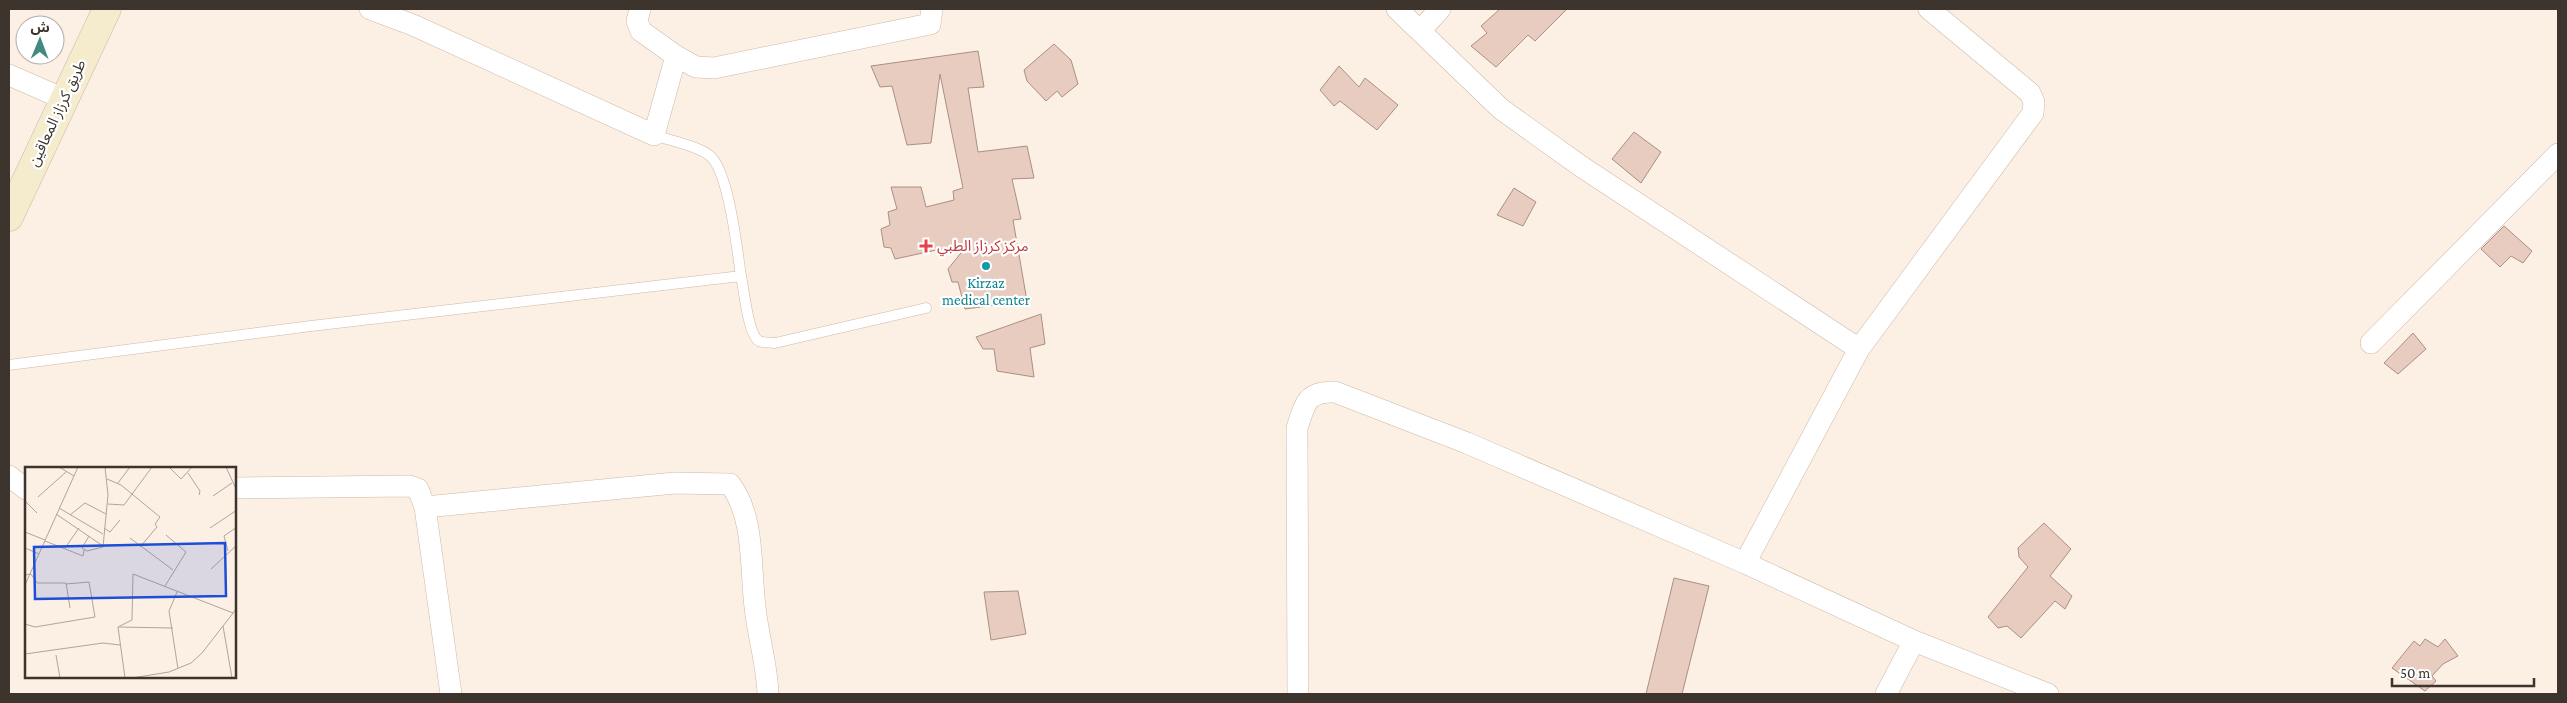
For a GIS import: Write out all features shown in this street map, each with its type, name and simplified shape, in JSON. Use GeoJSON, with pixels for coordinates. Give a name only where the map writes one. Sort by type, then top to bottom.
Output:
{"type":"FeatureCollection","features":[{"type":"Feature","properties":{"kind":"street","name":"طريق كرزاز المعاقين"},"geometry":{"type":"LineString","coordinates":[[9,217],[106,9]]}},
{"type":"Feature","properties":{"kind":"street"},"geometry":{"type":"LineString","coordinates":[[370,9],[419,17],[654,135],[676,56]]}},
{"type":"Feature","properties":{"kind":"street"},"geometry":{"type":"LineString","coordinates":[[640,9],[637,21],[641,32],[696,67],[714,68],[930,24],[932,9]]}},
{"type":"Feature","properties":{"kind":"street"},"geometry":{"type":"LineString","coordinates":[[1397,9],[1500,109],[1582,166],[1859,349]]}},
{"type":"Feature","properties":{"kind":"street"},"geometry":{"type":"LineString","coordinates":[[1420,31],[1440,9]]}},
{"type":"Feature","properties":{"kind":"street"},"geometry":{"type":"LineString","coordinates":[[1745,563],[1859,349],[2032,113],[2034,102],[2030,93],[1929,9]]}},
{"type":"Feature","properties":{"kind":"street"},"geometry":{"type":"LineString","coordinates":[[9,75],[64,99]]}},
{"type":"Feature","properties":{"kind":"street"},"geometry":{"type":"LineString","coordinates":[[2371,343],[2558,154]]}},
{"type":"Feature","properties":{"kind":"street"},"geometry":{"type":"LineString","coordinates":[[1298,694],[1297,428],[1305,403],[1313,395],[1324,392],[1335,392],[1467,443],[1745,563],[1914,641],[2048,694]]}},
{"type":"Feature","properties":{"kind":"street"},"geometry":{"type":"LineString","coordinates":[[9,476],[25,488]]}},
{"type":"Feature","properties":{"kind":"street"},"geometry":{"type":"LineString","coordinates":[[425,507],[675,483],[730,484],[740,497],[746,519],[755,609],[767,668],[768,694]]}},
{"type":"Feature","properties":{"kind":"street"},"geometry":{"type":"LineString","coordinates":[[236,488],[410,486],[418,489],[425,507],[451,694]]}},
{"type":"Feature","properties":{"kind":"street"},"geometry":{"type":"LineString","coordinates":[[1886,694],[1914,641]]}},
{"type":"Feature","properties":{"kind":"lane"},"geometry":{"type":"LineString","coordinates":[[654,135],[708,154],[715,162],[727,192],[752,329],[758,341],[775,342],[926,308]]}},
{"type":"Feature","properties":{"kind":"lane"},"geometry":{"type":"LineString","coordinates":[[9,365],[311,326],[741,276]]}},
{"type":"Feature","properties":{"kind":"building"},"geometry":{"type":"Polygon","coordinates":[[[1500,9],[1567,9],[1535,41],[1528,35],[1496,67],[1471,46],[1487,33],[1481,26],[1500,9]]]}},
{"type":"Feature","properties":{"kind":"building"},"geometry":{"type":"Polygon","coordinates":[[[1054,44],[1071,60],[1078,84],[1062,97],[1057,91],[1046,101],[1027,81],[1024,70],[1054,44]]]}},
{"type":"Feature","properties":{"kind":"building"},"geometry":{"type":"Polygon","coordinates":[[[978,51],[984,87],[968,88],[978,152],[1027,146],[1034,178],[1012,179],[1021,219],[1013,220],[1027,301],[965,309],[958,282],[952,282],[948,269],[969,243],[895,259],[891,248],[884,247],[881,229],[890,225],[888,212],[897,209],[891,187],[921,187],[926,207],[954,200],[953,191],[963,188],[940,74],[931,143],[907,145],[892,86],[880,87],[871,66],[978,51]]]}},
{"type":"Feature","properties":{"kind":"building"},"geometry":{"type":"Polygon","coordinates":[[[1339,66],[1359,87],[1365,78],[1398,105],[1377,130],[1340,101],[1334,106],[1320,90],[1339,66]]]}},
{"type":"Feature","properties":{"kind":"building"},"geometry":{"type":"Polygon","coordinates":[[[1634,132],[1661,152],[1641,183],[1612,159],[1634,132]]]}},
{"type":"Feature","properties":{"kind":"building"},"geometry":{"type":"Polygon","coordinates":[[[1514,188],[1536,202],[1523,226],[1497,215],[1514,188]]]}},
{"type":"Feature","properties":{"kind":"building"},"geometry":{"type":"Polygon","coordinates":[[[2504,226],[2532,251],[2523,263],[2511,256],[2500,267],[2481,249],[2504,226]]]}},
{"type":"Feature","properties":{"kind":"building"},"geometry":{"type":"Polygon","coordinates":[[[1041,314],[1045,344],[1030,348],[1034,377],[997,371],[994,349],[983,349],[976,337],[1041,314]]]}},
{"type":"Feature","properties":{"kind":"building"},"geometry":{"type":"Polygon","coordinates":[[[2413,333],[2426,349],[2398,374],[2384,363],[2413,333]]]}},
{"type":"Feature","properties":{"kind":"building"},"geometry":{"type":"Polygon","coordinates":[[[2044,523],[2071,549],[2050,576],[2072,596],[2065,609],[2055,601],[2021,638],[2007,626],[1998,628],[1988,617],[2028,567],[2019,557],[2018,548],[2044,523]]]}},
{"type":"Feature","properties":{"kind":"building"},"geometry":{"type":"Polygon","coordinates":[[[1674,578],[1709,586],[1682,694],[1646,694],[1674,578]]]}},
{"type":"Feature","properties":{"kind":"building"},"geometry":{"type":"Polygon","coordinates":[[[1018,591],[1026,634],[991,640],[984,592],[1018,591]]]}},
{"type":"Feature","properties":{"kind":"building"},"geometry":{"type":"Polygon","coordinates":[[[2425,639],[2438,647],[2445,639],[2458,656],[2443,664],[2432,676],[2436,681],[2425,691],[2392,668],[2414,641],[2420,646],[2425,639]]]}},
{"type":"Feature","properties":{"kind":"place","name":"مركز كرزاز الطبي"},"geometry":{"type":"Point","coordinates":[926,246]}},
{"type":"Feature","properties":{"kind":"place","name":"Kirzaz medical center"},"geometry":{"type":"Point","coordinates":[986,266]}}]}
